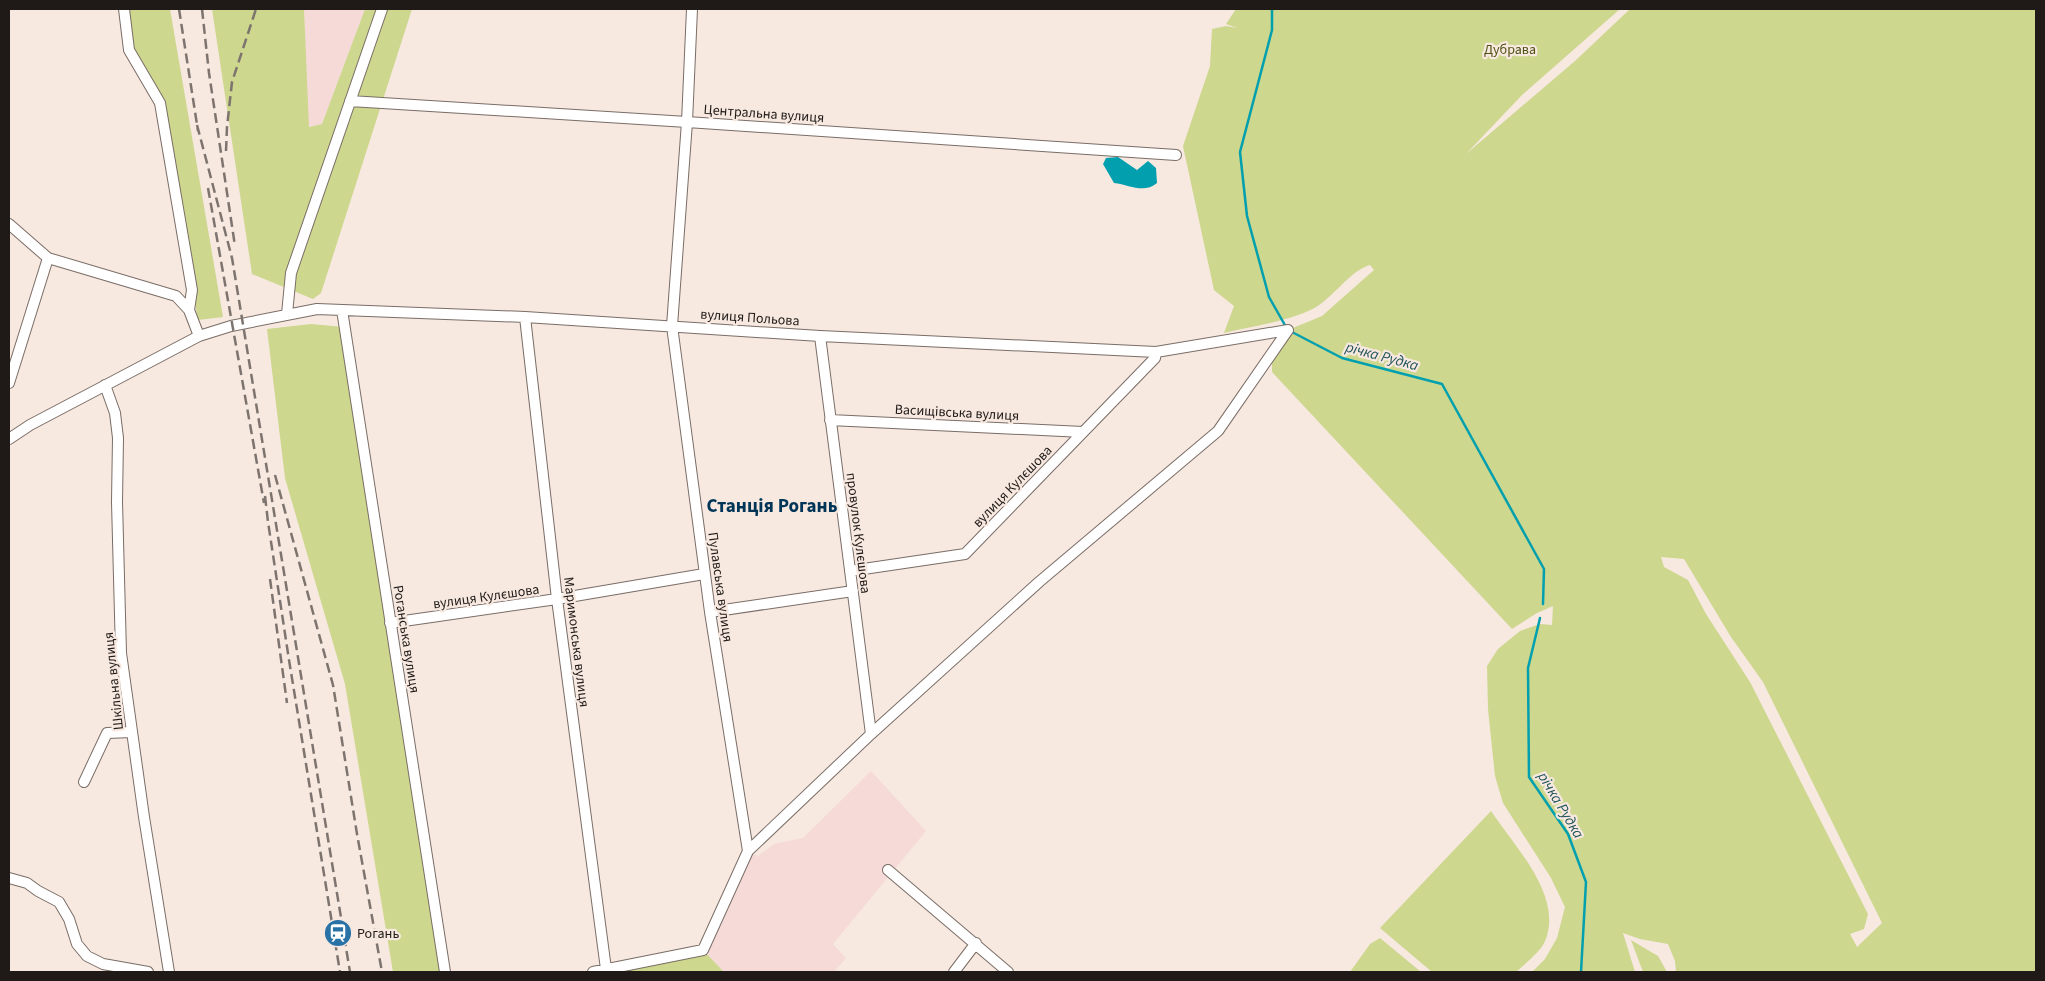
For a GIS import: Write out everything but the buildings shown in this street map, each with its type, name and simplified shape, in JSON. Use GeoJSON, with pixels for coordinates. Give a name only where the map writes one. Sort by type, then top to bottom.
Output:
{"type":"FeatureCollection","features":[{"type":"Feature","properties":{"kind":"street"},"geometry":{"type":"LineString","coordinates":[[124,9],[129,50],[160,103],[192,290],[189,310]]}},
{"type":"Feature","properties":{"kind":"street"},"geometry":{"type":"LineString","coordinates":[[287,314],[291,273],[382,9]]}},
{"type":"Feature","properties":{"kind":"street","name":"Пулавська вулиця"},"geometry":{"type":"LineString","coordinates":[[692,9],[687,122],[672,326],[704,574],[748,851]]}},
{"type":"Feature","properties":{"kind":"street","name":"Центральна вулиця"},"geometry":{"type":"LineString","coordinates":[[350,102],[1176,154]]}},
{"type":"Feature","properties":{"kind":"street"},"geometry":{"type":"LineString","coordinates":[[9,224],[48,258],[176,296],[189,310],[199,336]]}},
{"type":"Feature","properties":{"kind":"street"},"geometry":{"type":"LineString","coordinates":[[9,383],[48,258]]}},
{"type":"Feature","properties":{"kind":"street","name":"вулиця Польова"},"geometry":{"type":"LineString","coordinates":[[9,439],[30,425],[199,336],[232,326],[317,309],[525,317],[820,336],[1156,352],[1288,330],[1218,431],[1038,582],[871,734]]}},
{"type":"Feature","properties":{"kind":"street","name":"Роганська вулиця"},"geometry":{"type":"LineString","coordinates":[[342,310],[445,972]]}},
{"type":"Feature","properties":{"kind":"street","name":"Маримонська вулиця"},"geometry":{"type":"LineString","coordinates":[[525,317],[557,599],[606,969]]}},
{"type":"Feature","properties":{"kind":"street","name":"провулок Кулєшова"},"geometry":{"type":"LineString","coordinates":[[820,336],[871,734]]}},
{"type":"Feature","properties":{"kind":"street","name":"вулиця Кулєшова"},"geometry":{"type":"LineString","coordinates":[[850,571],[965,554],[1155,358],[1156,352]]}},
{"type":"Feature","properties":{"kind":"street","name":"Шкільна вулиця"},"geometry":{"type":"LineString","coordinates":[[105,385],[114,413],[118,438],[116,502],[122,653],[132,732],[170,972]]}},
{"type":"Feature","properties":{"kind":"street","name":"Васищівська вулиця"},"geometry":{"type":"LineString","coordinates":[[830,420],[1083,432]]}},
{"type":"Feature","properties":{"kind":"street","name":"вулиця Кулєшова"},"geometry":{"type":"LineString","coordinates":[[390,623],[557,599],[704,574]]}},
{"type":"Feature","properties":{"kind":"street"},"geometry":{"type":"LineString","coordinates":[[710,612],[852,592]]}},
{"type":"Feature","properties":{"kind":"street"},"geometry":{"type":"LineString","coordinates":[[84,782],[107,733],[132,732]]}},
{"type":"Feature","properties":{"kind":"street"},"geometry":{"type":"LineString","coordinates":[[593,972],[703,950],[748,851],[871,734]]}},
{"type":"Feature","properties":{"kind":"street"},"geometry":{"type":"LineString","coordinates":[[888,870],[1008,972]]}},
{"type":"Feature","properties":{"kind":"street"},"geometry":{"type":"LineString","coordinates":[[9,878],[22,880],[59,902],[69,919],[77,944],[87,956],[103,964],[148,972]]}},
{"type":"Feature","properties":{"kind":"street"},"geometry":{"type":"LineString","coordinates":[[954,972],[976,943]]}},
{"type":"Feature","properties":{"kind":"shaded area"},"geometry":{"type":"Polygon","coordinates":[[[304,9],[365,9],[322,124],[308,127],[304,9]]]}},
{"type":"Feature","properties":{"kind":"shaded area"},"geometry":{"type":"Polygon","coordinates":[[[871,771],[926,831],[833,944],[846,958],[834,972],[724,972],[703,950],[748,851],[758,856],[774,844],[803,838],[871,771]]]}},
{"type":"Feature","properties":{"kind":"green space"},"geometry":{"type":"Polygon","coordinates":[[[124,9],[170,9],[223,317],[198,320],[160,103],[129,50],[124,9]]]}},
{"type":"Feature","properties":{"kind":"green space"},"geometry":{"type":"Polygon","coordinates":[[[212,9],[304,9],[309,127],[322,124],[365,9],[412,9],[321,293],[313,299],[252,274],[212,9]]]}},
{"type":"Feature","properties":{"kind":"green space","name":"Дубрава"},"geometry":{"type":"Polygon","coordinates":[[[1236,9],[1620,9],[1522,95],[1466,154],[1575,61],[1630,9],[2036,9],[2036,972],[1676,972],[1675,961],[1668,944],[1640,939],[1623,933],[1635,972],[1532,972],[1545,959],[1557,938],[1565,907],[1551,878],[1503,803],[1495,776],[1488,709],[1487,666],[1498,649],[1520,631],[1540,624],[1552,625],[1553,606],[1537,613],[1512,629],[1272,372],[1272,353],[1288,330],[1322,316],[1374,270],[1370,265],[1356,272],[1326,300],[1310,310],[1287,319],[1224,333],[1234,306],[1214,290],[1183,146],[1210,66],[1212,29],[1226,26],[1237,28],[1226,24],[1236,9]],[[1661,557],[1664,567],[1688,580],[1706,614],[1750,682],[1868,914],[1864,929],[1850,934],[1857,947],[1882,923],[1763,682],[1731,637],[1684,559],[1661,557]]]}},
{"type":"Feature","properties":{"kind":"green space"},"geometry":{"type":"Polygon","coordinates":[[[311,324],[344,327],[445,972],[393,972],[345,684],[285,478],[267,329],[311,324]]]}},
{"type":"Feature","properties":{"kind":"green space"},"geometry":{"type":"Polygon","coordinates":[[[1491,811],[1534,872],[1542,889],[1548,907],[1549,924],[1545,941],[1537,953],[1516,972],[1432,972],[1380,928],[1491,811]]]}},
{"type":"Feature","properties":{"kind":"green space"},"geometry":{"type":"Polygon","coordinates":[[[1380,938],[1421,972],[1350,972],[1370,944],[1380,938]]]}},
{"type":"Feature","properties":{"kind":"green space"},"geometry":{"type":"Polygon","coordinates":[[[1631,940],[1658,956],[1667,972],[1643,972],[1631,940]]]}},
{"type":"Feature","properties":{"kind":"green space"},"geometry":{"type":"Polygon","coordinates":[[[703,950],[724,972],[593,972],[703,950]]]}},
{"type":"Feature","properties":{"kind":"water"},"geometry":{"type":"Polygon","coordinates":[[[1118,157],[1137,170],[1148,161],[1156,168],[1157,183],[1147,188],[1137,188],[1114,183],[1103,164],[1106,158],[1118,157]]]}},
{"type":"Feature","properties":{"kind":"waterway","name":"річка Рудка"},"geometry":{"type":"LineString","coordinates":[[1272,9],[1272,30],[1240,152],[1247,216],[1269,297],[1286,327]]}},
{"type":"Feature","properties":{"kind":"waterway","name":"річка Рудка"},"geometry":{"type":"LineString","coordinates":[[1290,331],[1342,358],[1442,384],[1544,569],[1543,604]]}},
{"type":"Feature","properties":{"kind":"waterway","name":"річка Рудка"},"geometry":{"type":"LineString","coordinates":[[1540,618],[1528,668],[1529,777],[1568,834],[1586,882],[1581,972]]}},
{"type":"Feature","properties":{"kind":"railway"},"geometry":{"type":"LineString","coordinates":[[179,9],[198,131]]}},
{"type":"Feature","properties":{"kind":"railway"},"geometry":{"type":"LineString","coordinates":[[202,9],[209,73],[235,246]]}},
{"type":"Feature","properties":{"kind":"railway"},"geometry":{"type":"LineString","coordinates":[[226,151],[232,82],[256,9]]}},
{"type":"Feature","properties":{"kind":"railway"},"geometry":{"type":"LineString","coordinates":[[197,125],[232,258],[350,972]]}},
{"type":"Feature","properties":{"kind":"railway"},"geometry":{"type":"LineString","coordinates":[[208,188],[264,503]]}},
{"type":"Feature","properties":{"kind":"railway"},"geometry":{"type":"LineString","coordinates":[[275,475],[333,685],[382,972]]}},
{"type":"Feature","properties":{"kind":"railway"},"geometry":{"type":"LineString","coordinates":[[265,496],[289,660],[340,972]]}},
{"type":"Feature","properties":{"kind":"railway"},"geometry":{"type":"LineString","coordinates":[[270,579],[287,703]]}},
{"type":"Feature","properties":{"kind":"place","name":"Рогань"},"geometry":{"type":"Point","coordinates":[338,933]}},
{"type":"Feature","properties":{"kind":"district","name":"Станція Рогань"},"geometry":{"type":"Point","coordinates":[772,505]}}]}
